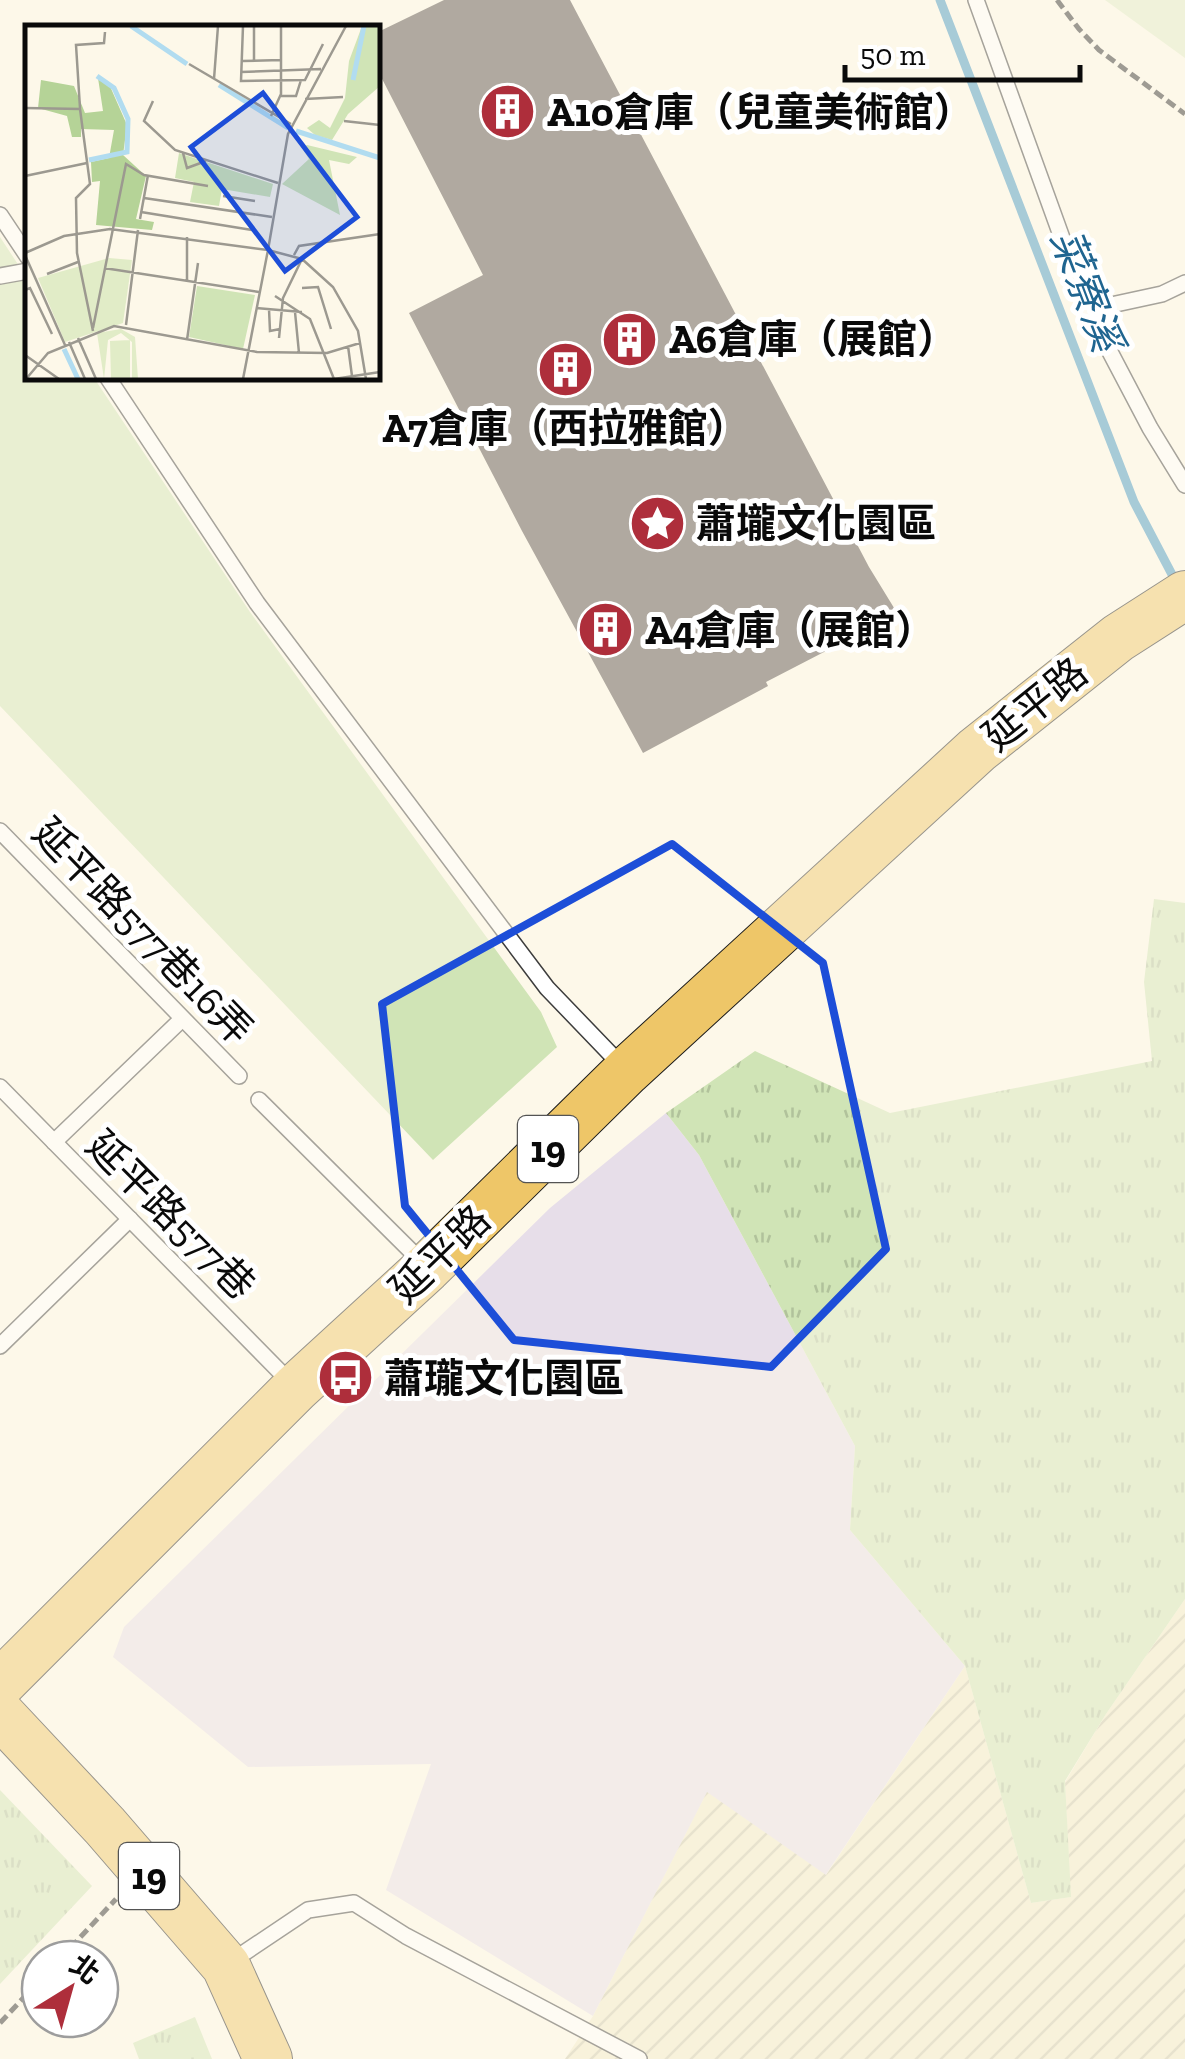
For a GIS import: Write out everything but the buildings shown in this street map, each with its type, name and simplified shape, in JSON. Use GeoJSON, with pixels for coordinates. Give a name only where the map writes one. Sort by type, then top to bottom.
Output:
{"type":"FeatureCollection","features":[{"type":"Feature","properties":{"kind":"main road","name":"延平路"},"geometry":{"type":"LineString","coordinates":[[0,1684],[296,1388],[428,1268],[627,1071],[977,750],[1118,638],[1185,595]]}},
{"type":"Feature","properties":{"kind":"main road","name":"19"},"geometry":{"type":"LineString","coordinates":[[0,1714],[226,1966],[268,2059]]}},
{"type":"Feature","properties":{"kind":"lane"},"geometry":{"type":"LineString","coordinates":[[976,0],[1088,310],[1185,486]]}},
{"type":"Feature","properties":{"kind":"lane"},"geometry":{"type":"LineString","coordinates":[[0,215],[25,252]]}},
{"type":"Feature","properties":{"kind":"lane"},"geometry":{"type":"LineString","coordinates":[[0,276],[25,272]]}},
{"type":"Feature","properties":{"kind":"lane"},"geometry":{"type":"LineString","coordinates":[[1088,310],[1162,294],[1185,283]]}},
{"type":"Feature","properties":{"kind":"lane"},"geometry":{"type":"LineString","coordinates":[[109,380],[257,603],[547,988],[627,1071]]}},
{"type":"Feature","properties":{"kind":"lane","name":"延平路577巷16弄"},"geometry":{"type":"LineString","coordinates":[[0,831],[239,1076]]}},
{"type":"Feature","properties":{"kind":"lane"},"geometry":{"type":"LineString","coordinates":[[0,856],[12,844]]}},
{"type":"Feature","properties":{"kind":"lane"},"geometry":{"type":"LineString","coordinates":[[54,1142],[182,1020]]}},
{"type":"Feature","properties":{"kind":"lane","name":"延平路577巷"},"geometry":{"type":"LineString","coordinates":[[0,1087],[296,1388]]}},
{"type":"Feature","properties":{"kind":"lane"},"geometry":{"type":"LineString","coordinates":[[258,1100],[428,1268]]}},
{"type":"Feature","properties":{"kind":"lane"},"geometry":{"type":"LineString","coordinates":[[0,1346],[130,1219]]}},
{"type":"Feature","properties":{"kind":"lane"},"geometry":{"type":"LineString","coordinates":[[226,1966],[308,1910],[354,1903],[406,1936],[638,2059]]}},
{"type":"Feature","properties":{"kind":"path"},"geometry":{"type":"LineString","coordinates":[[1057,0],[1100,50],[1185,114]]}},
{"type":"Feature","properties":{"kind":"path"},"geometry":{"type":"LineString","coordinates":[[79,1939],[143,1870]]}},
{"type":"Feature","properties":{"kind":"path"},"geometry":{"type":"LineString","coordinates":[[0,2023],[20,2002]]}},
{"type":"Feature","properties":{"kind":"highlighted area"},"geometry":{"type":"Polygon","coordinates":[[[672,844],[823,963],[886,1249],[771,1367],[514,1340],[405,1206],[382,1004],[672,844]]]}},
{"type":"Feature","properties":{"kind":"shaded area"},"geometry":{"type":"Polygon","coordinates":[[[666,1113],[699,1155],[855,1446],[850,1530],[965,1666],[825,1876],[707,1793],[593,2016],[386,1890],[431,1764],[248,1767],[113,1657],[124,1627],[550,1208],[666,1113]]]}},
{"type":"Feature","properties":{"kind":"shaded area"},"geometry":{"type":"Polygon","coordinates":[[[1185,1599],[1185,2059],[565,2059],[593,2016],[707,1792],[826,1875],[965,1666],[1031,1903],[1070,1897],[1065,1782],[1106,1714],[1185,1599]]]}},
{"type":"Feature","properties":{"kind":"green space"},"geometry":{"type":"Polygon","coordinates":[[[1105,0],[1185,0],[1185,58],[1105,0]]]}},
{"type":"Feature","properties":{"kind":"green space"},"geometry":{"type":"Polygon","coordinates":[[[0,237],[25,275],[25,380],[95,380],[250,612],[541,1012],[557,1047],[433,1160],[0,706],[0,237]]]}},
{"type":"Feature","properties":{"kind":"green space"},"geometry":{"type":"Polygon","coordinates":[[[1154,899],[1185,903],[1185,1599],[1065,1781],[1071,1897],[1031,1903],[965,1666],[850,1530],[855,1446],[699,1155],[666,1113],[755,1051],[890,1113],[1152,1061],[1144,982],[1154,899]]]}},
{"type":"Feature","properties":{"kind":"green space"},"geometry":{"type":"Polygon","coordinates":[[[0,1790],[92,1886],[42,1939],[20,1939],[20,1963],[0,1984],[0,1790]]]}},
{"type":"Feature","properties":{"kind":"green space"},"geometry":{"type":"Polygon","coordinates":[[[195,2017],[212,2059],[139,2059],[133,2043],[195,2017]]]}},
{"type":"Feature","properties":{"kind":"waterway","name":"菜寮溪"},"geometry":{"type":"LineString","coordinates":[[940,0],[1134,502],[1177,584]]}},
{"type":"Feature","properties":{"kind":"place","name":"A10倉庫（兒童美術館）"},"geometry":{"type":"Point","coordinates":[508,112]}},
{"type":"Feature","properties":{"kind":"place","name":"A6倉庫（展館）"},"geometry":{"type":"Point","coordinates":[630,339]}},
{"type":"Feature","properties":{"kind":"place","name":"A7倉庫（西拉雅館）"},"geometry":{"type":"Point","coordinates":[565,369]}},
{"type":"Feature","properties":{"kind":"place","name":"蕭壠文化園區"},"geometry":{"type":"Point","coordinates":[657,523]}},
{"type":"Feature","properties":{"kind":"place","name":"A4倉庫（展館）"},"geometry":{"type":"Point","coordinates":[606,630]}},
{"type":"Feature","properties":{"kind":"place","name":"蕭瓏文化園區"},"geometry":{"type":"Point","coordinates":[345,1378]}}]}
